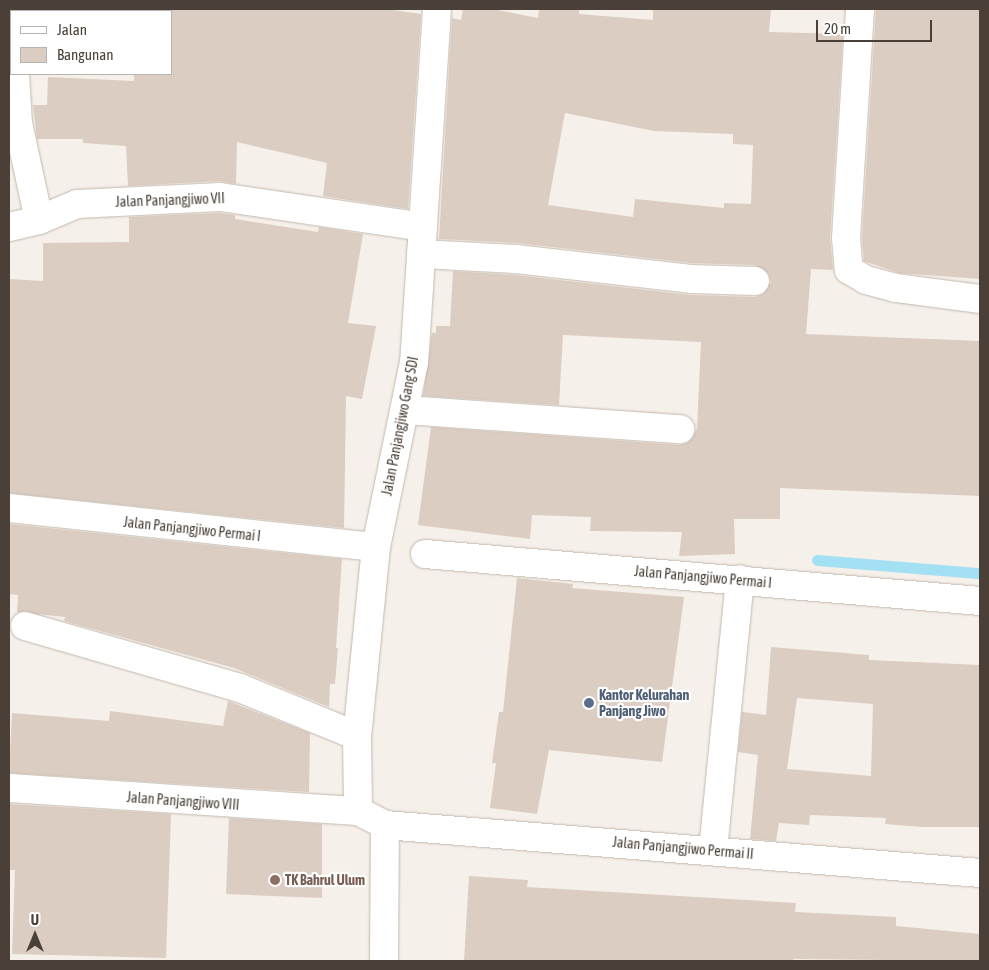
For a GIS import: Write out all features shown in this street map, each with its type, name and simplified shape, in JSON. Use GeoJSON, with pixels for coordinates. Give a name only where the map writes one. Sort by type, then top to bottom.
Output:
{"type":"FeatureCollection","features":[{"type":"Feature","properties":{"kind":"street","name":"Jalan Panjangjiwo Gang SDI"},"geometry":{"type":"LineString","coordinates":[[358,811],[357,736],[376,546],[414,362],[437,9]]}},
{"type":"Feature","properties":{"kind":"street"},"geometry":{"type":"LineString","coordinates":[[860,9],[846,238],[849,270],[866,280],[896,288],[980,299]]}},
{"type":"Feature","properties":{"kind":"street"},"geometry":{"type":"LineString","coordinates":[[15,75],[18,122],[39,220]]}},
{"type":"Feature","properties":{"kind":"street","name":"Jalan Panjangjiwo VII"},"geometry":{"type":"LineString","coordinates":[[9,228],[39,220],[77,204],[220,197],[423,227]]}},
{"type":"Feature","properties":{"kind":"street"},"geometry":{"type":"LineString","coordinates":[[422,254],[516,259],[692,279],[755,281]]}},
{"type":"Feature","properties":{"kind":"street"},"geometry":{"type":"LineString","coordinates":[[405,410],[680,429]]}},
{"type":"Feature","properties":{"kind":"street","name":"Jalan Panjangjiwo Permai I"},"geometry":{"type":"LineString","coordinates":[[9,508],[376,546]]}},
{"type":"Feature","properties":{"kind":"street","name":"Jalan Panjangjiwo Permai I"},"geometry":{"type":"LineString","coordinates":[[425,554],[980,601]]}},
{"type":"Feature","properties":{"kind":"street"},"geometry":{"type":"LineString","coordinates":[[713,850],[740,580]]}},
{"type":"Feature","properties":{"kind":"street"},"geometry":{"type":"LineString","coordinates":[[25,626],[240,688],[357,736]]}},
{"type":"Feature","properties":{"kind":"street","name":"Jalan Panjangjiwo VIII"},"geometry":{"type":"LineString","coordinates":[[9,788],[358,811]]}},
{"type":"Feature","properties":{"kind":"street"},"geometry":{"type":"LineString","coordinates":[[358,811],[385,825],[384,961]]}},
{"type":"Feature","properties":{"kind":"street","name":"Jalan Panjangjiwo Permai II"},"geometry":{"type":"LineString","coordinates":[[385,825],[980,873]]}},
{"type":"Feature","properties":{"kind":"building"},"geometry":{"type":"Polygon","coordinates":[[[385,9],[421,14],[408,209],[323,196],[327,163],[237,142],[236,184],[219,181],[128,186],[126,146],[83,143],[83,139],[37,139],[33,105],[47,105],[48,77],[134,81],[134,75],[172,75],[171,10],[385,9]]]}},
{"type":"Feature","properties":{"kind":"building"},"geometry":{"type":"Polygon","coordinates":[[[463,9],[493,9],[538,18],[539,9],[579,9],[579,14],[653,20],[653,9],[771,9],[769,32],[843,34],[830,237],[833,270],[811,269],[806,334],[980,341],[980,496],[780,488],[780,519],[734,519],[735,554],[679,556],[682,532],[590,531],[591,517],[532,515],[530,539],[418,525],[431,427],[679,445],[687,443],[697,429],[701,342],[563,335],[559,405],[423,396],[432,333],[436,333],[436,326],[450,326],[453,271],[515,275],[690,295],[755,297],[763,294],[771,282],[768,273],[755,265],[692,263],[518,243],[439,239],[452,18],[461,20],[463,9]],[[565,113],[548,205],[633,217],[635,199],[724,208],[724,203],[751,204],[753,145],[733,144],[733,134],[654,131],[565,113]]]}},
{"type":"Feature","properties":{"kind":"building"},"geometry":{"type":"Polygon","coordinates":[[[876,9],[980,9],[980,279],[899,273],[864,261],[862,238],[876,9]]]}},
{"type":"Feature","properties":{"kind":"building"},"geometry":{"type":"Polygon","coordinates":[[[219,213],[235,215],[235,219],[318,232],[319,227],[363,234],[348,323],[376,326],[362,399],[346,396],[344,528],[9,493],[9,279],[43,281],[43,243],[129,242],[129,217],[219,213]]]}},
{"type":"Feature","properties":{"kind":"building"},"geometry":{"type":"Polygon","coordinates":[[[9,524],[342,559],[335,684],[330,684],[329,707],[234,668],[64,621],[65,617],[17,612],[18,595],[9,594],[9,524]]]}},
{"type":"Feature","properties":{"kind":"building"},"geometry":{"type":"Polygon","coordinates":[[[517,578],[573,584],[572,588],[684,597],[662,762],[549,750],[537,814],[490,808],[496,763],[492,763],[499,712],[503,712],[517,578]]]}},
{"type":"Feature","properties":{"kind":"building"},"geometry":{"type":"Polygon","coordinates":[[[771,647],[869,655],[869,660],[980,665],[980,827],[922,827],[885,824],[886,818],[810,815],[809,825],[779,823],[776,841],[750,839],[758,755],[738,752],[742,712],[766,715],[771,647]],[[797,698],[787,769],[871,776],[873,704],[797,698]]]}},
{"type":"Feature","properties":{"kind":"building"},"geometry":{"type":"Polygon","coordinates":[[[228,701],[310,733],[309,792],[9,773],[12,713],[109,721],[110,711],[223,726],[228,701]]]}},
{"type":"Feature","properties":{"kind":"building"},"geometry":{"type":"Polygon","coordinates":[[[9,804],[171,814],[166,958],[12,954],[15,870],[9,870],[9,804]]]}},
{"type":"Feature","properties":{"kind":"building"},"geometry":{"type":"Polygon","coordinates":[[[229,818],[322,824],[322,898],[226,894],[229,818]]]}},
{"type":"Feature","properties":{"kind":"building"},"geometry":{"type":"Polygon","coordinates":[[[469,876],[528,880],[527,887],[796,903],[795,912],[896,917],[896,926],[980,934],[980,961],[793,959],[793,961],[464,961],[469,876]]]}},
{"type":"Feature","properties":{"kind":"waterway"},"geometry":{"type":"LineString","coordinates":[[817,560],[980,573]]}},
{"type":"Feature","properties":{"kind":"place","name":"Kantor Kelurahan Panjang Jiwo"},"geometry":{"type":"Point","coordinates":[589,703]}},
{"type":"Feature","properties":{"kind":"place","name":"TK Bahrul Ulum"},"geometry":{"type":"Point","coordinates":[275,880]}}]}
